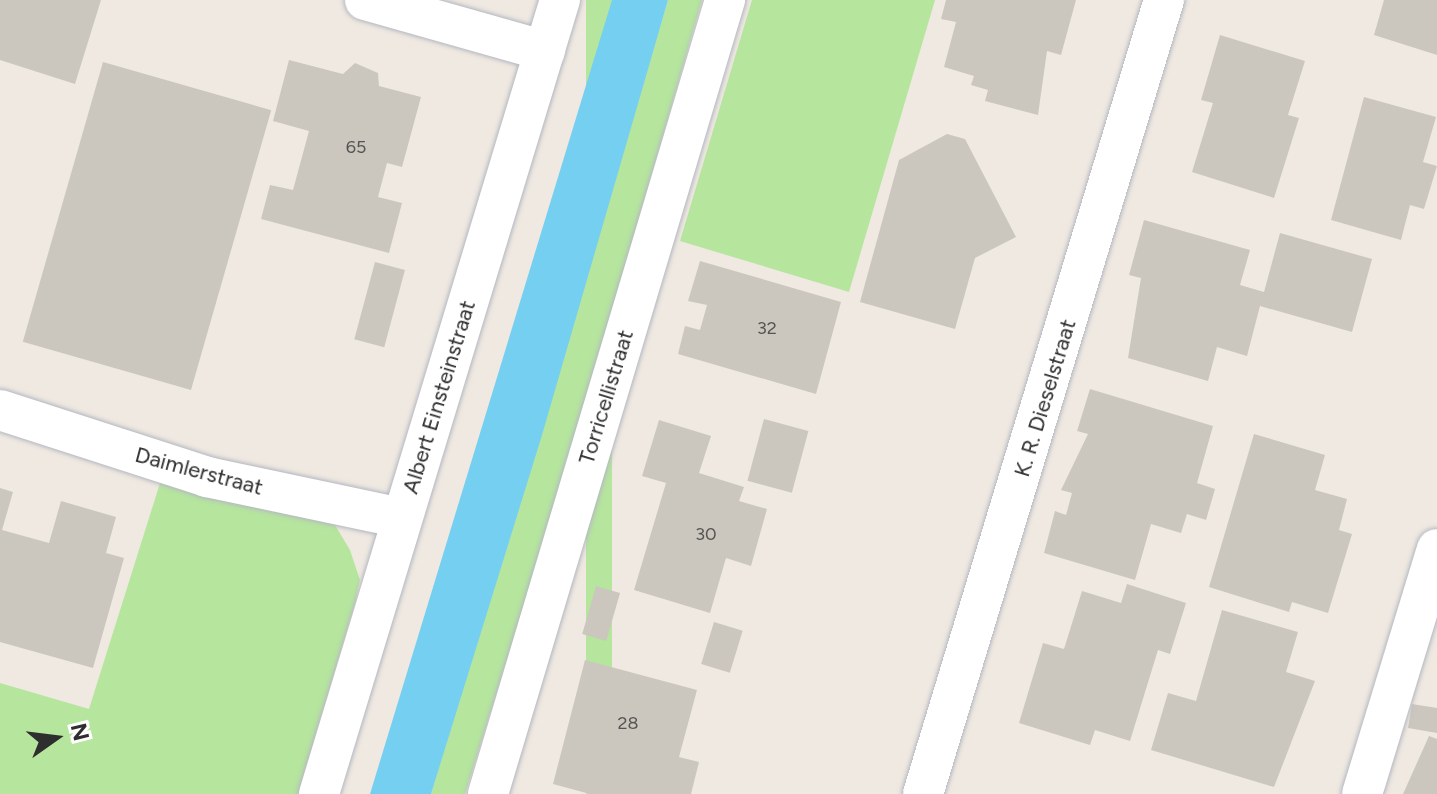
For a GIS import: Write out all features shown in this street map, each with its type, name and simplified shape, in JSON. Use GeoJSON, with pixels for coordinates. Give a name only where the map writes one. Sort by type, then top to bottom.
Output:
{"type":"FeatureCollection","features":[{"type":"Feature","properties":{"kind":"street"},"geometry":{"type":"LineString","coordinates":[[365,0],[545,51]]}},
{"type":"Feature","properties":{"kind":"street","name":"Albert Einsteinstraat"},"geometry":{"type":"LineString","coordinates":[[319,794],[560,0]]}},
{"type":"Feature","properties":{"kind":"street","name":"Torricellistraat"},"geometry":{"type":"LineString","coordinates":[[488,794],[725,0]]}},
{"type":"Feature","properties":{"kind":"street","name":"K. R. Dieselstraat"},"geometry":{"type":"LineString","coordinates":[[923,794],[1164,0]]}},
{"type":"Feature","properties":{"kind":"street","name":"Daimlerstraat"},"geometry":{"type":"LineString","coordinates":[[0,410],[207,477],[401,518]]}},
{"type":"Feature","properties":{"kind":"street"},"geometry":{"type":"LineString","coordinates":[[1362,794],[1437,549]]}},
{"type":"Feature","properties":{"kind":"green space"},"geometry":{"type":"Polygon","coordinates":[[[586,0],[612,0],[612,794],[586,794],[586,0]]]}},
{"type":"Feature","properties":{"kind":"green space"},"geometry":{"type":"Polygon","coordinates":[[[668,0],[702,0],[574,444],[465,794],[431,794],[668,0]]]}},
{"type":"Feature","properties":{"kind":"green space"},"geometry":{"type":"Polygon","coordinates":[[[752,0],[935,0],[849,292],[680,241],[752,0]]]}},
{"type":"Feature","properties":{"kind":"green space"},"geometry":{"type":"Polygon","coordinates":[[[160,483],[335,525],[350,550],[360,580],[298,794],[0,794],[0,683],[89,709],[160,483]]]}},
{"type":"Feature","properties":{"kind":"water"},"geometry":{"type":"Polygon","coordinates":[[[612,0],[668,0],[542,435],[431,794],[370,794],[612,0]]]}},
{"type":"Feature","properties":{"kind":"building"},"geometry":{"type":"Polygon","coordinates":[[[0,0],[101,0],[75,84],[0,60],[0,0]]]}},
{"type":"Feature","properties":{"kind":"building"},"geometry":{"type":"Polygon","coordinates":[[[946,0],[1076,0],[1061,55],[1047,51],[1038,115],[985,101],[988,90],[971,85],[974,76],[944,67],[956,22],[941,19],[946,0]]]}},
{"type":"Feature","properties":{"kind":"building"},"geometry":{"type":"Polygon","coordinates":[[[1384,0],[1437,0],[1437,55],[1374,35],[1384,0]]]}},
{"type":"Feature","properties":{"kind":"building"},"geometry":{"type":"Polygon","coordinates":[[[1220,35],[1305,61],[1288,115],[1299,118],[1274,198],[1192,172],[1213,103],[1201,100],[1220,35]]]}},
{"type":"Feature","properties":{"kind":"building"},"geometry":{"type":"Polygon","coordinates":[[[289,60],[343,74],[355,63],[378,73],[379,86],[421,97],[402,167],[387,163],[378,197],[402,203],[389,253],[261,219],[270,185],[293,190],[309,131],[273,121],[289,60]]]}},
{"type":"Feature","properties":{"kind":"building"},"geometry":{"type":"Polygon","coordinates":[[[103,62],[271,110],[191,390],[23,342],[103,62]]]}},
{"type":"Feature","properties":{"kind":"building"},"geometry":{"type":"Polygon","coordinates":[[[1364,97],[1436,117],[1423,162],[1437,166],[1424,209],[1410,205],[1401,240],[1331,220],[1364,97]]]}},
{"type":"Feature","properties":{"kind":"building"},"geometry":{"type":"Polygon","coordinates":[[[947,134],[965,139],[1016,237],[975,258],[955,329],[860,302],[899,160],[947,134]]]}},
{"type":"Feature","properties":{"kind":"building"},"geometry":{"type":"Polygon","coordinates":[[[1144,220],[1250,250],[1240,285],[1264,292],[1280,233],[1372,259],[1352,332],[1260,306],[1247,356],[1217,347],[1208,381],[1128,358],[1141,278],[1129,275],[1144,220]]]}},
{"type":"Feature","properties":{"kind":"building"},"geometry":{"type":"Polygon","coordinates":[[[700,261],[841,302],[816,394],[678,354],[685,326],[700,330],[707,305],[688,301],[700,261]]]}},
{"type":"Feature","properties":{"kind":"building"},"geometry":{"type":"Polygon","coordinates":[[[375,262],[405,270],[384,347],[354,339],[375,262]]]}},
{"type":"Feature","properties":{"kind":"building"},"geometry":{"type":"Polygon","coordinates":[[[1090,389],[1213,426],[1197,483],[1215,489],[1206,520],[1187,514],[1181,533],[1151,524],[1135,580],[1044,553],[1055,511],[1066,515],[1072,493],[1061,490],[1088,434],[1077,431],[1090,389]]]}},
{"type":"Feature","properties":{"kind":"building"},"geometry":{"type":"Polygon","coordinates":[[[764,419],[808,431],[792,493],[747,481],[764,419]]]}},
{"type":"Feature","properties":{"kind":"building"},"geometry":{"type":"Polygon","coordinates":[[[659,420],[711,436],[699,473],[744,487],[739,501],[767,509],[751,566],[726,558],[710,613],[634,590],[666,483],[642,476],[659,420]]]}},
{"type":"Feature","properties":{"kind":"building"},"geometry":{"type":"Polygon","coordinates":[[[1254,434],[1325,455],[1315,490],[1347,499],[1339,530],[1352,534],[1328,613],[1292,602],[1289,612],[1209,587],[1254,434]]]}},
{"type":"Feature","properties":{"kind":"building"},"geometry":{"type":"Polygon","coordinates":[[[0,488],[13,492],[2,530],[49,543],[61,501],[116,517],[106,553],[124,558],[93,668],[0,642],[0,488]]]}},
{"type":"Feature","properties":{"kind":"building"},"geometry":{"type":"Polygon","coordinates":[[[1127,584],[1186,603],[1170,654],[1158,650],[1130,741],[1095,730],[1090,745],[1019,723],[1043,643],[1064,649],[1082,591],[1121,603],[1127,584]]]}},
{"type":"Feature","properties":{"kind":"building"},"geometry":{"type":"Polygon","coordinates":[[[596,586],[620,593],[606,641],[582,634],[596,586]]]}},
{"type":"Feature","properties":{"kind":"building"},"geometry":{"type":"Polygon","coordinates":[[[1222,610],[1298,632],[1286,672],[1315,681],[1274,787],[1151,750],[1168,693],[1196,701],[1222,610]]]}},
{"type":"Feature","properties":{"kind":"building"},"geometry":{"type":"Polygon","coordinates":[[[714,622],[743,631],[730,673],[701,664],[714,622]]]}},
{"type":"Feature","properties":{"kind":"building"},"geometry":{"type":"Polygon","coordinates":[[[585,660],[697,690],[679,757],[699,762],[691,794],[590,794],[553,784],[585,660]]]}},
{"type":"Feature","properties":{"kind":"building"},"geometry":{"type":"Polygon","coordinates":[[[1412,704],[1437,708],[1437,733],[1408,728],[1412,704]]]}},
{"type":"Feature","properties":{"kind":"building"},"geometry":{"type":"Polygon","coordinates":[[[1429,736],[1437,739],[1437,794],[1403,794],[1429,736]]]}}]}
